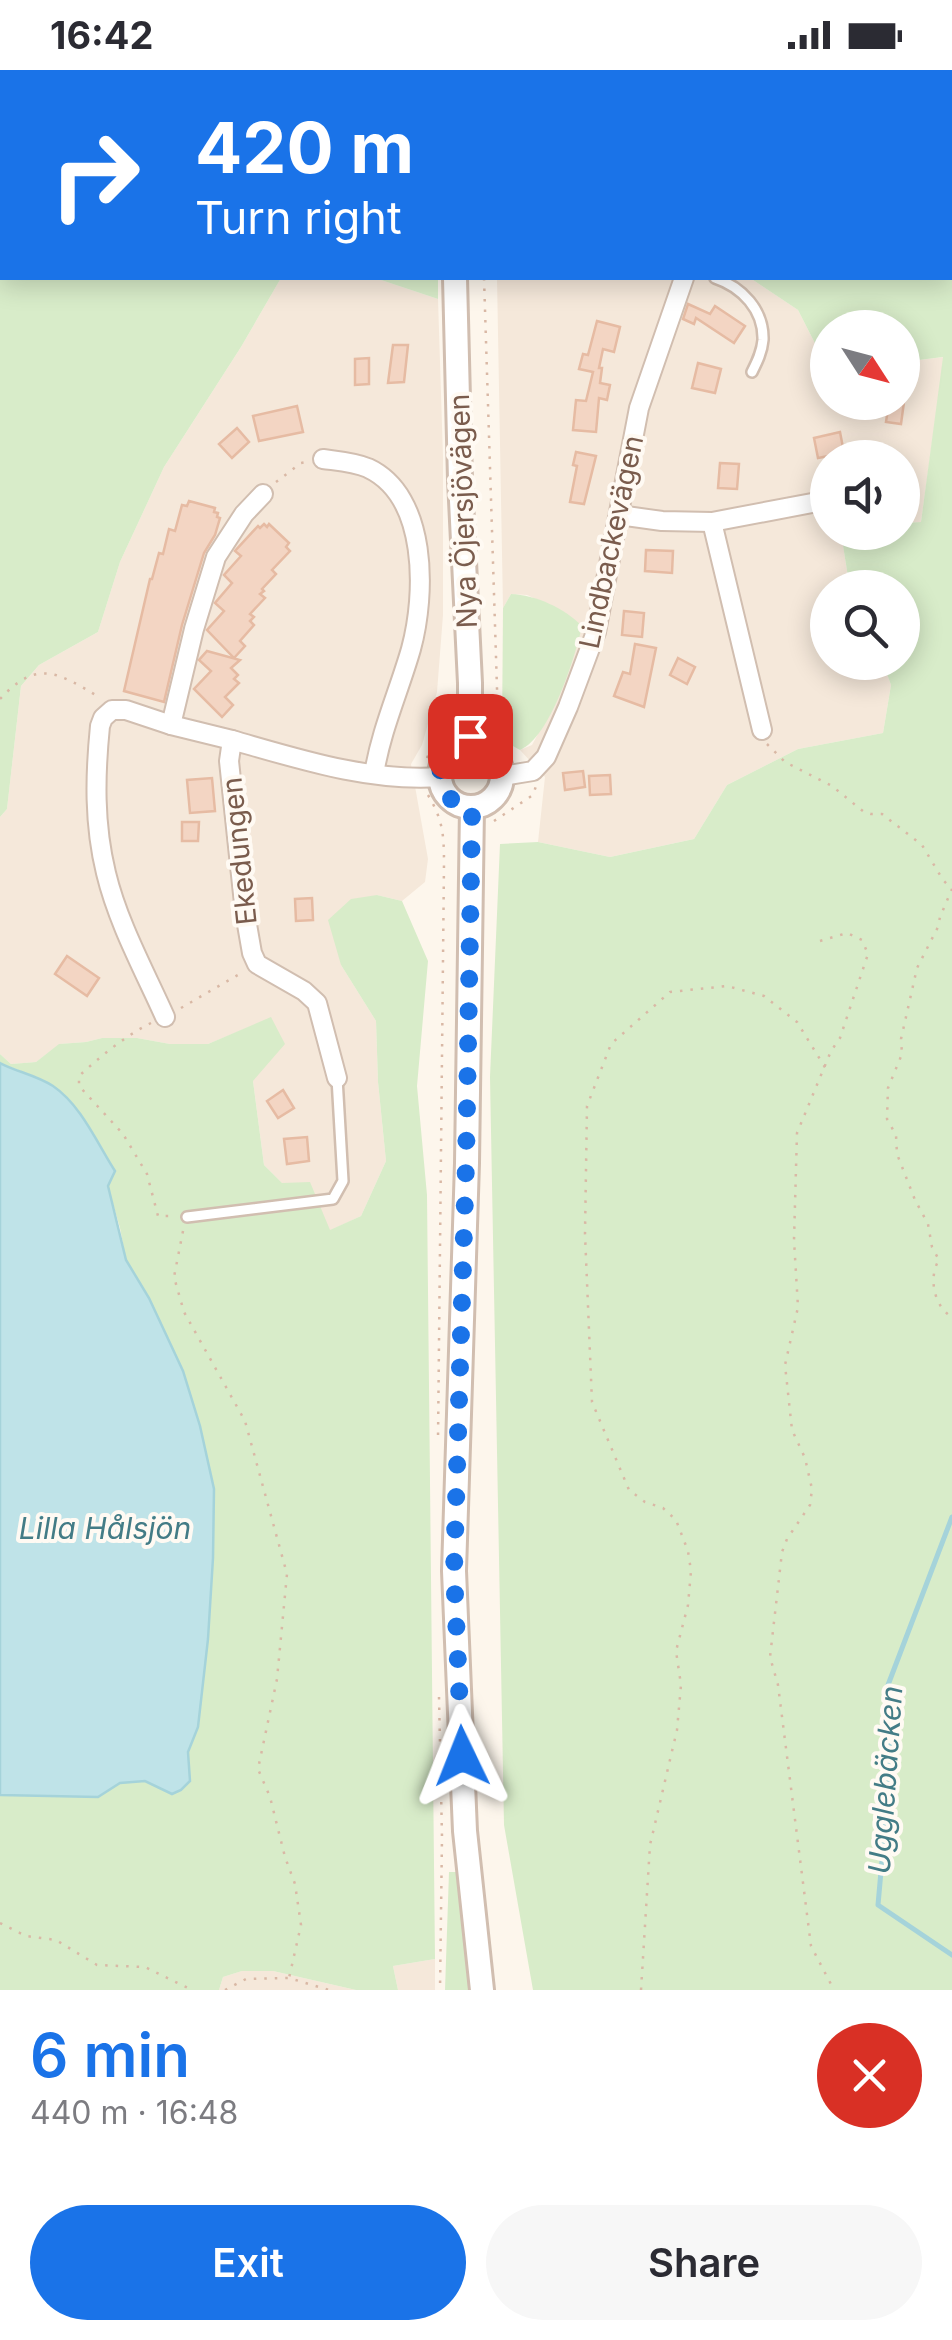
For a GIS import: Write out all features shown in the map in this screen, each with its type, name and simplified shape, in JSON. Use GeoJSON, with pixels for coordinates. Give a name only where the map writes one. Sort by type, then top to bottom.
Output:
{"type":"FeatureCollection","features":[{"type":"Feature","properties":{"kind":"street","name":"Nya Öjersjövägen"},"geometry":{"type":"LineString","coordinates":[[455,280],[470,744]]}},
{"type":"Feature","properties":{"kind":"street","name":"Lindbackevägen"},"geometry":{"type":"LineString","coordinates":[[533,770],[546,757],[596,632],[639,408],[683,280]]}},
{"type":"Feature","properties":{"kind":"street"},"geometry":{"type":"LineString","coordinates":[[323,459],[368,468],[386,480],[405,504],[418,547],[419,594],[412,644],[382,733],[374,774]]}},
{"type":"Feature","properties":{"kind":"street"},"geometry":{"type":"LineString","coordinates":[[171,725],[216,557],[244,514],[263,494]]}},
{"type":"Feature","properties":{"kind":"street"},"geometry":{"type":"LineString","coordinates":[[619,514],[662,521],[712,522],[810,503]]}},
{"type":"Feature","properties":{"kind":"street"},"geometry":{"type":"LineString","coordinates":[[712,522],[762,730]]}},
{"type":"Feature","properties":{"kind":"street"},"geometry":{"type":"LineString","coordinates":[[165,1017],[122,921],[106,874],[95,800],[100,726],[112,710],[126,710],[232,740]]}},
{"type":"Feature","properties":{"kind":"street","name":"Ekedungen"},"geometry":{"type":"LineString","coordinates":[[336,1078],[316,1003],[304,991],[258,964],[248,940],[229,761],[232,740],[374,774],[440,777]]}},
{"type":"Feature","properties":{"kind":"street"},"geometry":{"type":"LineString","coordinates":[[480,815],[449,798],[441,785],[440,768],[448,754],[470,744],[493,753],[502,776],[493,798],[479,806],[480,815],[454,1571],[465,1830],[482,1990]]}},
{"type":"Feature","properties":{"kind":"street"},"geometry":{"type":"LineString","coordinates":[[502,776],[533,770]]}},
{"type":"Feature","properties":{"kind":"lane"},"geometry":{"type":"LineString","coordinates":[[720,280],[748,297],[758,317],[763,339],[752,372]]}},
{"type":"Feature","properties":{"kind":"lane"},"geometry":{"type":"LineString","coordinates":[[187,1217],[334,1199],[344,1181],[336,1078]]}},
{"type":"Feature","properties":{"kind":"path"},"geometry":{"type":"LineString","coordinates":[[263,494],[301,463],[323,459]]}},
{"type":"Feature","properties":{"kind":"path"},"geometry":{"type":"LineString","coordinates":[[0,699],[20,682],[44,672],[58,674],[108,703],[112,710]]}},
{"type":"Feature","properties":{"kind":"path"},"geometry":{"type":"LineString","coordinates":[[486,683],[498,682]]}},
{"type":"Feature","properties":{"kind":"path"},"geometry":{"type":"LineString","coordinates":[[762,730],[766,743],[784,762],[832,786],[864,812],[882,814],[922,844],[952,889],[917,968],[901,1040],[902,1054],[888,1088],[888,1120],[896,1135],[896,1154],[928,1224],[939,1260],[933,1269],[936,1297],[943,1312],[952,1317]]}},
{"type":"Feature","properties":{"kind":"path"},"geometry":{"type":"LineString","coordinates":[[480,815],[500,819],[533,794],[533,770]]}},
{"type":"Feature","properties":{"kind":"path"},"geometry":{"type":"LineString","coordinates":[[820,941],[847,933],[862,940],[868,954],[840,1038],[797,1133],[794,1240],[798,1307],[785,1365],[792,1430],[808,1467],[812,1498],[782,1552],[770,1657],[778,1685],[811,1946],[834,1990]]}},
{"type":"Feature","properties":{"kind":"path"},"geometry":{"type":"LineString","coordinates":[[258,964],[140,1029],[79,1076],[79,1086],[123,1134],[147,1174],[158,1216],[187,1217],[174,1277],[184,1312],[245,1422],[287,1574],[277,1679],[258,1769],[296,1884],[300,1925],[289,1978]]}},
{"type":"Feature","properties":{"kind":"path"},"geometry":{"type":"LineString","coordinates":[[640,1990],[650,1844],[677,1730],[681,1686],[676,1652],[688,1604],[691,1571],[676,1520],[664,1508],[629,1490],[592,1402],[585,1234],[587,1106],[611,1044],[670,992],[727,986],[764,996],[797,1022],[826,1069]]}},
{"type":"Feature","properties":{"kind":"path"},"geometry":{"type":"LineString","coordinates":[[0,1923],[26,1936],[56,1940],[97,1964],[145,1967],[192,1990]]}},
{"type":"Feature","properties":{"kind":"path"},"geometry":{"type":"LineString","coordinates":[[224,1990],[246,1980],[289,1978],[330,1990]]}},
{"type":"Feature","properties":{"kind":"shaded area"},"geometry":{"type":"Polygon","coordinates":[[[280,280],[381,280],[438,299],[443,615],[437,692],[422,745],[411,764],[428,859],[425,882],[402,901],[377,895],[341,965],[376,1021],[386,1161],[361,1216],[329,1231],[264,1165],[253,1081],[271,1018],[208,1044],[102,1038],[60,1044],[36,1062],[11,1064],[0,1054],[0,817],[7,809],[21,686],[39,665],[98,632],[120,562],[164,467],[280,280]]]}},
{"type":"Feature","properties":{"kind":"shaded area"},"geometry":{"type":"Polygon","coordinates":[[[497,280],[753,280],[798,310],[810,334],[810,420],[920,420],[920,360],[944,357],[921,522],[920,440],[810,440],[810,550],[844,550],[847,570],[810,570],[810,680],[889,680],[883,733],[798,749],[727,785],[694,839],[610,857],[538,842],[545,777],[520,750],[532,745],[560,693],[559,610],[527,595],[511,594],[503,608],[497,280]]]}},
{"type":"Feature","properties":{"kind":"shaded area"},"geometry":{"type":"Polygon","coordinates":[[[435,1959],[435,1990],[398,1990],[393,1966],[435,1959]]]}},
{"type":"Feature","properties":{"kind":"shaded area"},"geometry":{"type":"Polygon","coordinates":[[[242,1971],[273,1971],[356,1990],[219,1990],[223,1977],[242,1971]]]}},
{"type":"Feature","properties":{"kind":"green space"},"geometry":{"type":"Polygon","coordinates":[[[0,280],[280,280],[164,467],[120,562],[98,632],[39,665],[21,686],[7,809],[0,817],[0,280]]]}},
{"type":"Feature","properties":{"kind":"green space"},"geometry":{"type":"Polygon","coordinates":[[[381,280],[438,280],[438,299],[381,280]]]}},
{"type":"Feature","properties":{"kind":"green space"},"geometry":{"type":"Polygon","coordinates":[[[753,280],[952,280],[952,1990],[533,1990],[504,1825],[490,1077],[500,844],[538,842],[610,857],[694,839],[727,785],[798,749],[883,733],[889,680],[920,680],[920,570],[847,570],[844,550],[920,550],[920,522],[943,357],[920,360],[920,310],[810,310],[810,334],[798,310],[753,280]]]}},
{"type":"Feature","properties":{"kind":"green space"},"geometry":{"type":"Polygon","coordinates":[[[511,594],[549,604],[582,626],[551,713],[531,742],[520,750],[506,742],[502,734],[503,608],[511,594]]]}},
{"type":"Feature","properties":{"kind":"green space"},"geometry":{"type":"Polygon","coordinates":[[[377,895],[402,901],[428,961],[417,1086],[427,1195],[435,1959],[393,1966],[398,1990],[356,1990],[273,1971],[242,1971],[223,1977],[219,1990],[0,1990],[0,1795],[98,1797],[120,1782],[146,1781],[172,1794],[190,1781],[188,1752],[198,1727],[208,1639],[214,1489],[183,1371],[149,1298],[126,1260],[95,1141],[78,1111],[56,1088],[0,1063],[0,1054],[11,1064],[36,1062],[59,1044],[102,1038],[208,1044],[271,1017],[285,1044],[253,1081],[264,1165],[282,1183],[310,1182],[330,1230],[361,1216],[386,1161],[376,1021],[341,965],[328,920],[351,899],[377,895]]]}},
{"type":"Feature","properties":{"kind":"green space"},"geometry":{"type":"Polygon","coordinates":[[[449,1872],[456,1872],[469,1990],[445,1990],[449,1872]]]}},
{"type":"Feature","properties":{"kind":"water","name":"Lilla Hålsjön"},"geometry":{"type":"Polygon","coordinates":[[[0,1063],[47,1082],[63,1094],[115,1171],[108,1186],[126,1260],[149,1298],[183,1371],[200,1426],[214,1489],[208,1639],[198,1727],[188,1752],[190,1781],[172,1794],[145,1781],[120,1783],[98,1797],[0,1795],[0,1063]]]}},
{"type":"Feature","properties":{"kind":"building"},"geometry":{"type":"Polygon","coordinates":[[[688,304],[710,314],[715,306],[745,326],[734,343],[696,318],[694,324],[683,319],[688,304]]]}},
{"type":"Feature","properties":{"kind":"building"},"geometry":{"type":"Polygon","coordinates":[[[597,321],[620,327],[614,352],[603,349],[599,368],[600,383],[610,385],[607,400],[599,398],[596,432],[573,430],[576,400],[586,401],[593,372],[579,369],[583,354],[588,355],[597,321]]]}},
{"type":"Feature","properties":{"kind":"building"},"geometry":{"type":"Polygon","coordinates":[[[393,345],[408,345],[404,382],[388,383],[393,345]]]}},
{"type":"Feature","properties":{"kind":"building"},"geometry":{"type":"Polygon","coordinates":[[[369,358],[369,384],[355,385],[355,359],[369,358]]]}},
{"type":"Feature","properties":{"kind":"building"},"geometry":{"type":"Polygon","coordinates":[[[698,363],[721,369],[715,393],[692,388],[698,363]]]}},
{"type":"Feature","properties":{"kind":"building"},"geometry":{"type":"Polygon","coordinates":[[[297,406],[303,432],[259,441],[253,416],[297,406]]]}},
{"type":"Feature","properties":{"kind":"building"},"geometry":{"type":"Polygon","coordinates":[[[237,428],[249,442],[232,458],[219,444],[237,428]]]}},
{"type":"Feature","properties":{"kind":"building"},"geometry":{"type":"Polygon","coordinates":[[[840,432],[842,440],[814,440],[840,432]]]}},
{"type":"Feature","properties":{"kind":"building"},"geometry":{"type":"Polygon","coordinates":[[[576,452],[596,456],[584,504],[570,502],[576,452]]]}},
{"type":"Feature","properties":{"kind":"building"},"geometry":{"type":"Polygon","coordinates":[[[720,463],[739,464],[737,489],[718,488],[720,463]]]}},
{"type":"Feature","properties":{"kind":"building"},"geometry":{"type":"Polygon","coordinates":[[[189,501],[215,508],[220,518],[204,553],[182,625],[164,702],[124,691],[150,579],[159,553],[163,554],[169,529],[175,531],[182,505],[187,506],[189,501]]]}},
{"type":"Feature","properties":{"kind":"building"},"geometry":{"type":"Polygon","coordinates":[[[264,524],[269,524],[289,543],[286,547],[290,551],[272,570],[276,574],[262,589],[260,594],[265,598],[250,614],[254,625],[240,641],[245,646],[234,658],[207,630],[224,611],[215,603],[232,583],[224,575],[241,556],[235,551],[264,524]]]}},
{"type":"Feature","properties":{"kind":"building"},"geometry":{"type":"Polygon","coordinates":[[[646,550],[673,551],[672,573],[645,571],[646,550]]]}},
{"type":"Feature","properties":{"kind":"building"},"geometry":{"type":"Polygon","coordinates":[[[624,611],[644,613],[642,637],[622,635],[624,611]]]}},
{"type":"Feature","properties":{"kind":"building"},"geometry":{"type":"Polygon","coordinates":[[[635,644],[656,648],[644,707],[614,696],[623,672],[630,674],[635,644]]]}},
{"type":"Feature","properties":{"kind":"building"},"geometry":{"type":"Polygon","coordinates":[[[207,651],[240,660],[231,668],[239,683],[225,697],[233,705],[222,717],[194,689],[211,671],[199,660],[207,651]]]}},
{"type":"Feature","properties":{"kind":"building"},"geometry":{"type":"Polygon","coordinates":[[[678,658],[695,667],[687,684],[670,675],[678,658]]]}},
{"type":"Feature","properties":{"kind":"building"},"geometry":{"type":"Polygon","coordinates":[[[583,771],[585,787],[565,790],[563,773],[583,771]]]}},
{"type":"Feature","properties":{"kind":"building"},"geometry":{"type":"Polygon","coordinates":[[[610,775],[611,794],[590,795],[589,776],[610,775]]]}},
{"type":"Feature","properties":{"kind":"building"},"geometry":{"type":"Polygon","coordinates":[[[212,778],[215,811],[190,813],[187,780],[212,778]]]}},
{"type":"Feature","properties":{"kind":"building"},"geometry":{"type":"Polygon","coordinates":[[[182,822],[199,822],[198,841],[182,841],[182,822]]]}},
{"type":"Feature","properties":{"kind":"building"},"geometry":{"type":"Polygon","coordinates":[[[312,898],[313,920],[296,921],[295,899],[312,898]]]}},
{"type":"Feature","properties":{"kind":"building"},"geometry":{"type":"Polygon","coordinates":[[[67,956],[99,978],[87,996],[55,974],[67,956]]]}},
{"type":"Feature","properties":{"kind":"building"},"geometry":{"type":"Polygon","coordinates":[[[283,1090],[294,1108],[278,1118],[267,1101],[283,1090]]]}},
{"type":"Feature","properties":{"kind":"building"},"geometry":{"type":"Polygon","coordinates":[[[307,1137],[309,1161],[287,1164],[284,1139],[307,1137]]]}},
{"type":"Feature","properties":{"kind":"waterway","name":"Ugglebäcken"},"geometry":{"type":"LineString","coordinates":[[952,1517],[888,1685],[890,1770],[878,1905],[952,1955]]}},
{"type":"Feature","properties":{"kind":"route"},"geometry":{"type":"LineString","coordinates":[[462,1756],[454,1571],[472,807],[456,803],[444,792],[440,768],[454,749],[470,744],[470,736]]}}]}
